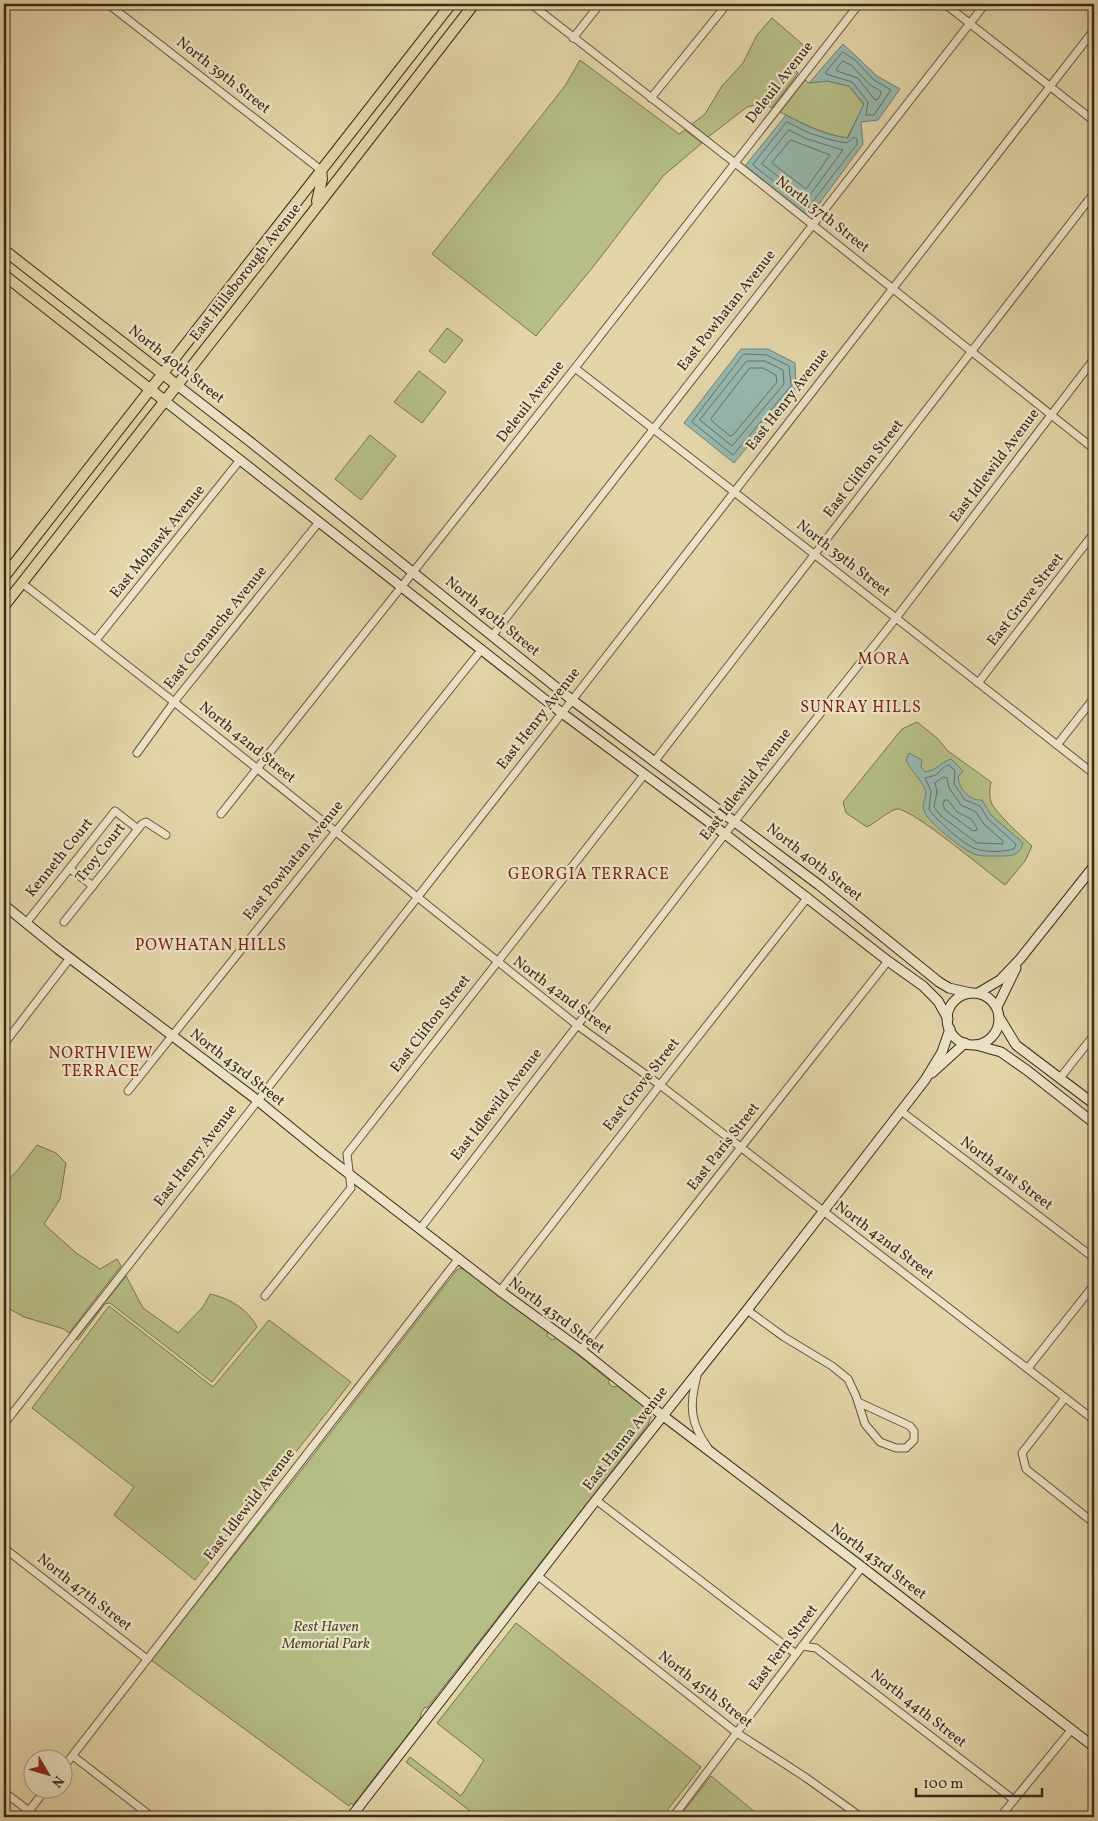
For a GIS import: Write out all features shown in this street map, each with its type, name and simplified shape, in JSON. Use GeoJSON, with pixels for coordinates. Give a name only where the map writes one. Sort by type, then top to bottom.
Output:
{"type":"FeatureCollection","features":[{"type":"Feature","properties":{"kind":"main road","name":"East Hillsborough Avenue"},"geometry":{"type":"LineString","coordinates":[[4,577],[451,4]]}},
{"type":"Feature","properties":{"kind":"main road","name":"East Hillsborough Avenue"},"geometry":{"type":"LineString","coordinates":[[4,606],[315,209],[471,6]]}},
{"type":"Feature","properties":{"kind":"main road"},"geometry":{"type":"LineString","coordinates":[[392,81],[396,90],[395,104]]}},
{"type":"Feature","properties":{"kind":"main road"},"geometry":{"type":"LineString","coordinates":[[315,209],[321,191],[322,170]]}},
{"type":"Feature","properties":{"kind":"main road","name":"North 40th Street"},"geometry":{"type":"LineString","coordinates":[[4,250],[177,385]]}},
{"type":"Feature","properties":{"kind":"main road","name":"North 40th Street"},"geometry":{"type":"LineString","coordinates":[[4,275],[165,401]]}},
{"type":"Feature","properties":{"kind":"street","name":"North 39th Street"},"geometry":{"type":"LineString","coordinates":[[108,4],[322,170]]}},
{"type":"Feature","properties":{"kind":"street","name":"North 37th Street"},"geometry":{"type":"LineString","coordinates":[[531,4],[735,163],[1094,449]]}},
{"type":"Feature","properties":{"kind":"street"},"geometry":{"type":"LineString","coordinates":[[573,38],[600,4]]}},
{"type":"Feature","properties":{"kind":"street"},"geometry":{"type":"LineString","coordinates":[[651,98],[727,4]]}},
{"type":"Feature","properties":{"kind":"street","name":"Deleuil Avenue"},"geometry":{"type":"LineString","coordinates":[[221,814],[402,587],[858,4]]}},
{"type":"Feature","properties":{"kind":"street"},"geometry":{"type":"LineString","coordinates":[[944,4],[1094,121]]}},
{"type":"Feature","properties":{"kind":"street","name":"East Powhatan Avenue"},"geometry":{"type":"LineString","coordinates":[[492,636],[985,4]]}},
{"type":"Feature","properties":{"kind":"street","name":"East Henry Avenue"},"geometry":{"type":"LineString","coordinates":[[4,1424],[562,713],[1094,30]]}},
{"type":"Feature","properties":{"kind":"street","name":"East Clifton Street"},"geometry":{"type":"LineString","coordinates":[[654,762],[1094,193]]}},
{"type":"Feature","properties":{"kind":"street","name":"East Idlewild Avenue"},"geometry":{"type":"LineString","coordinates":[[420,1229],[576,1025],[896,618],[1094,359]]}},
{"type":"Feature","properties":{"kind":"street","name":"North 39th Street"},"geometry":{"type":"LineString","coordinates":[[574,368],[1094,774]]}},
{"type":"Feature","properties":{"kind":"street","name":"North 40th Street"},"geometry":{"type":"LineString","coordinates":[[177,385],[572,700],[825,890],[939,982],[949,988],[975,993]]}},
{"type":"Feature","properties":{"kind":"street","name":"North 40th Street"},"geometry":{"type":"LineString","coordinates":[[165,401],[562,713],[725,834],[888,961],[931,992],[938,1001],[949,1024]]}},
{"type":"Feature","properties":{"kind":"street","name":"East Mohawk Avenue"},"geometry":{"type":"LineString","coordinates":[[96,640],[240,460]]}},
{"type":"Feature","properties":{"kind":"street","name":"East Comanche Avenue"},"geometry":{"type":"LineString","coordinates":[[138,753],[174,702],[319,522]]}},
{"type":"Feature","properties":{"kind":"street","name":"East Grove Street"},"geometry":{"type":"LineString","coordinates":[[978,682],[1094,534]]}},
{"type":"Feature","properties":{"kind":"street","name":"North 42nd Street"},"geometry":{"type":"LineString","coordinates":[[22,583],[174,702],[576,1025],[660,1085],[1094,1420]]}},
{"type":"Feature","properties":{"kind":"street","name":"East Powhatan Avenue"},"geometry":{"type":"LineString","coordinates":[[128,1091],[482,649]]}},
{"type":"Feature","properties":{"kind":"street"},"geometry":{"type":"LineString","coordinates":[[1056,745],[1094,698]]}},
{"type":"Feature","properties":{"kind":"street","name":"East Clifton Street"},"geometry":{"type":"LineString","coordinates":[[265,1296],[351,1188],[347,1154],[644,775]]}},
{"type":"Feature","properties":{"kind":"street","name":"Kenneth Court"},"geometry":{"type":"LineString","coordinates":[[27,922],[116,811],[138,829]]}},
{"type":"Feature","properties":{"kind":"street","name":"Troy Court"},"geometry":{"type":"LineString","coordinates":[[64,922],[142,824],[146,822],[166,835]]}},
{"type":"Feature","properties":{"kind":"street"},"geometry":{"type":"LineString","coordinates":[[1094,866],[1000,980],[975,993],[958,998],[949,1010],[949,1024],[953,1035],[969,1044],[1001,1052],[1094,1123]]}},
{"type":"Feature","properties":{"kind":"street"},"geometry":{"type":"LineString","coordinates":[[70,868],[93,886]]}},
{"type":"Feature","properties":{"kind":"street","name":"East Grove Street"},"geometry":{"type":"LineString","coordinates":[[500,1292],[808,897]]}},
{"type":"Feature","properties":{"kind":"street","name":"North 43rd Street"},"geometry":{"type":"LineString","coordinates":[[4,905],[70,958],[257,1100],[500,1292],[581,1350],[662,1415],[1094,1747]]}},
{"type":"Feature","properties":{"kind":"street"},"geometry":{"type":"LineString","coordinates":[[4,1044],[70,958]]}},
{"type":"Feature","properties":{"kind":"street"},"geometry":{"type":"LineString","coordinates":[[969,1044],[987,1041],[996,1030],[998,1012],[1020,958]]}},
{"type":"Feature","properties":{"kind":"street","name":"East Paris Street"},"geometry":{"type":"LineString","coordinates":[[581,1350],[888,961]]}},
{"type":"Feature","properties":{"kind":"street"},"geometry":{"type":"LineString","coordinates":[[975,993],[992,1001],[1016,1045],[1094,1104]]}},
{"type":"Feature","properties":{"kind":"street","name":"East Hanna Avenue"},"geometry":{"type":"LineString","coordinates":[[355,1816],[596,1500],[747,1310],[925,1080],[942,1052],[949,1024]]}},
{"type":"Feature","properties":{"kind":"street"},"geometry":{"type":"LineString","coordinates":[[1060,1078],[1094,1035]]}},
{"type":"Feature","properties":{"kind":"street","name":"East Hanna Avenue"},"geometry":{"type":"LineString","coordinates":[[925,1080],[969,1044]]}},
{"type":"Feature","properties":{"kind":"street","name":"North 41st Street"},"geometry":{"type":"LineString","coordinates":[[901,1111],[1094,1258]]}},
{"type":"Feature","properties":{"kind":"street","name":"East Idlewild Avenue"},"geometry":{"type":"LineString","coordinates":[[73,1756],[459,1258]]}},
{"type":"Feature","properties":{"kind":"street"},"geometry":{"type":"LineString","coordinates":[[1028,1368],[1094,1285]]}},
{"type":"Feature","properties":{"kind":"street"},"geometry":{"type":"LineString","coordinates":[[747,1310],[784,1337],[832,1366],[848,1379],[865,1424],[880,1442],[896,1448],[906,1448],[914,1440],[914,1432],[910,1426],[858,1402]]}},
{"type":"Feature","properties":{"kind":"street"},"geometry":{"type":"LineString","coordinates":[[698,1370],[693,1390],[693,1421],[700,1437],[713,1454]]}},
{"type":"Feature","properties":{"kind":"street"},"geometry":{"type":"LineString","coordinates":[[1065,1398],[1022,1453],[1026,1469],[1094,1523]]}},
{"type":"Feature","properties":{"kind":"street"},"geometry":{"type":"LineString","coordinates":[[596,1500],[796,1654]]}},
{"type":"Feature","properties":{"kind":"street","name":"North 47th Street"},"geometry":{"type":"LineString","coordinates":[[4,1548],[148,1659]]}},
{"type":"Feature","properties":{"kind":"street","name":"East Fern Street"},"geometry":{"type":"LineString","coordinates":[[673,1817],[862,1567]]}},
{"type":"Feature","properties":{"kind":"street","name":"North 45th Street"},"geometry":{"type":"LineString","coordinates":[[538,1576],[737,1733],[805,1777],[861,1817]]}},
{"type":"Feature","properties":{"kind":"street","name":"North 44th Street"},"geometry":{"type":"LineString","coordinates":[[802,1646],[816,1648],[1014,1800]]}},
{"type":"Feature","properties":{"kind":"street"},"geometry":{"type":"LineString","coordinates":[[1000,1817],[1072,1729]]}},
{"type":"Feature","properties":{"kind":"street"},"geometry":{"type":"LineString","coordinates":[[73,1756],[152,1817]]}},
{"type":"Feature","properties":{"kind":"street"},"geometry":{"type":"LineString","coordinates":[[4,1792],[27,1814],[39,1798]]}},
{"type":"Feature","properties":{"kind":"green space"},"geometry":{"type":"Polygon","coordinates":[[[772,18],[809,50],[790,65],[798,73],[772,108],[763,103],[747,107],[708,137],[692,124],[705,114],[722,86],[743,63],[757,35],[772,18]]]}},
{"type":"Feature","properties":{"kind":"green space"},"geometry":{"type":"Polygon","coordinates":[[[580,60],[679,134],[685,130],[702,143],[663,176],[593,267],[536,336],[432,254],[565,86],[580,60]]]}},
{"type":"Feature","properties":{"kind":"green space"},"geometry":{"type":"Polygon","coordinates":[[[805,80],[809,83],[827,81],[849,86],[864,105],[847,138],[821,131],[780,112],[805,80]]]}},
{"type":"Feature","properties":{"kind":"green space"},"geometry":{"type":"Polygon","coordinates":[[[447,328],[463,340],[445,363],[429,351],[447,328]]]}},
{"type":"Feature","properties":{"kind":"green space"},"geometry":{"type":"Polygon","coordinates":[[[419,371],[446,392],[422,423],[394,402],[419,371]]]}},
{"type":"Feature","properties":{"kind":"green space"},"geometry":{"type":"Polygon","coordinates":[[[370,435],[396,456],[361,500],[335,479],[370,435]]]}},
{"type":"Feature","properties":{"kind":"green space"},"geometry":{"type":"Polygon","coordinates":[[[917,722],[937,738],[948,751],[991,782],[990,797],[993,806],[1032,846],[1025,861],[1005,885],[933,829],[905,811],[894,810],[867,827],[846,813],[843,802],[902,729],[917,722]]]}},
{"type":"Feature","properties":{"kind":"green space"},"geometry":{"type":"Polygon","coordinates":[[[37,1145],[56,1153],[66,1163],[60,1199],[44,1224],[75,1252],[100,1269],[117,1259],[121,1266],[69,1333],[64,1329],[24,1317],[4,1306],[4,1183],[17,1171],[37,1145]]]}},
{"type":"Feature","properties":{"kind":"green space","name":"Rest Haven Memorial Park"},"geometry":{"type":"Polygon","coordinates":[[[460,1268],[467,1270],[548,1331],[547,1336],[552,1340],[557,1338],[609,1380],[609,1384],[613,1387],[618,1386],[647,1409],[651,1416],[648,1425],[427,1708],[425,1707],[420,1719],[353,1805],[351,1803],[349,1806],[151,1660],[460,1268]]]}},
{"type":"Feature","properties":{"kind":"green space"},"geometry":{"type":"Polygon","coordinates":[[[126,1276],[143,1308],[178,1333],[203,1307],[210,1294],[224,1298],[237,1305],[249,1315],[257,1327],[212,1382],[110,1303],[105,1304],[78,1340],[76,1339],[126,1276]]]}},
{"type":"Feature","properties":{"kind":"green space"},"geometry":{"type":"Polygon","coordinates":[[[109,1306],[213,1387],[269,1320],[351,1382],[195,1580],[114,1515],[134,1487],[32,1408],[109,1306]]]}},
{"type":"Feature","properties":{"kind":"green space"},"geometry":{"type":"Polygon","coordinates":[[[516,1623],[701,1767],[662,1817],[478,1817],[406,1762],[410,1757],[461,1796],[484,1760],[437,1723],[516,1623]]]}},
{"type":"Feature","properties":{"kind":"green space"},"geometry":{"type":"Polygon","coordinates":[[[711,1776],[761,1817],[696,1817],[691,1814],[688,1817],[679,1817],[711,1776]]]}},
{"type":"Feature","properties":{"kind":"water"},"geometry":{"type":"Polygon","coordinates":[[[843,44],[877,76],[900,89],[878,120],[861,122],[863,144],[813,212],[806,214],[745,166],[786,115],[816,130],[848,138],[864,104],[849,86],[827,81],[809,83],[843,44]]]}},
{"type":"Feature","properties":{"kind":"water"},"geometry":{"type":"Polygon","coordinates":[[[741,349],[768,349],[795,363],[796,388],[734,463],[684,423],[741,349]]]}},
{"type":"Feature","properties":{"kind":"water"},"geometry":{"type":"Polygon","coordinates":[[[909,753],[922,760],[921,767],[925,772],[951,759],[963,771],[958,777],[960,786],[973,799],[982,800],[991,815],[1023,843],[1019,851],[1008,856],[975,854],[961,846],[938,828],[924,811],[925,789],[906,760],[909,753]]]}},
{"type":"Feature","properties":{"kind":"district","name":"MORA"},"geometry":{"type":"Point","coordinates":[884,660]}},
{"type":"Feature","properties":{"kind":"district","name":"SUNRAY HILLS"},"geometry":{"type":"Point","coordinates":[861,708]}},
{"type":"Feature","properties":{"kind":"district","name":"GEORGIA TERRACE"},"geometry":{"type":"Point","coordinates":[589,875]}},
{"type":"Feature","properties":{"kind":"district","name":"POWHATAN HILLS"},"geometry":{"type":"Point","coordinates":[211,946]}},
{"type":"Feature","properties":{"kind":"district","name":"NORTHVIEW TERRACE"},"geometry":{"type":"Point","coordinates":[101,1063]}}]}
